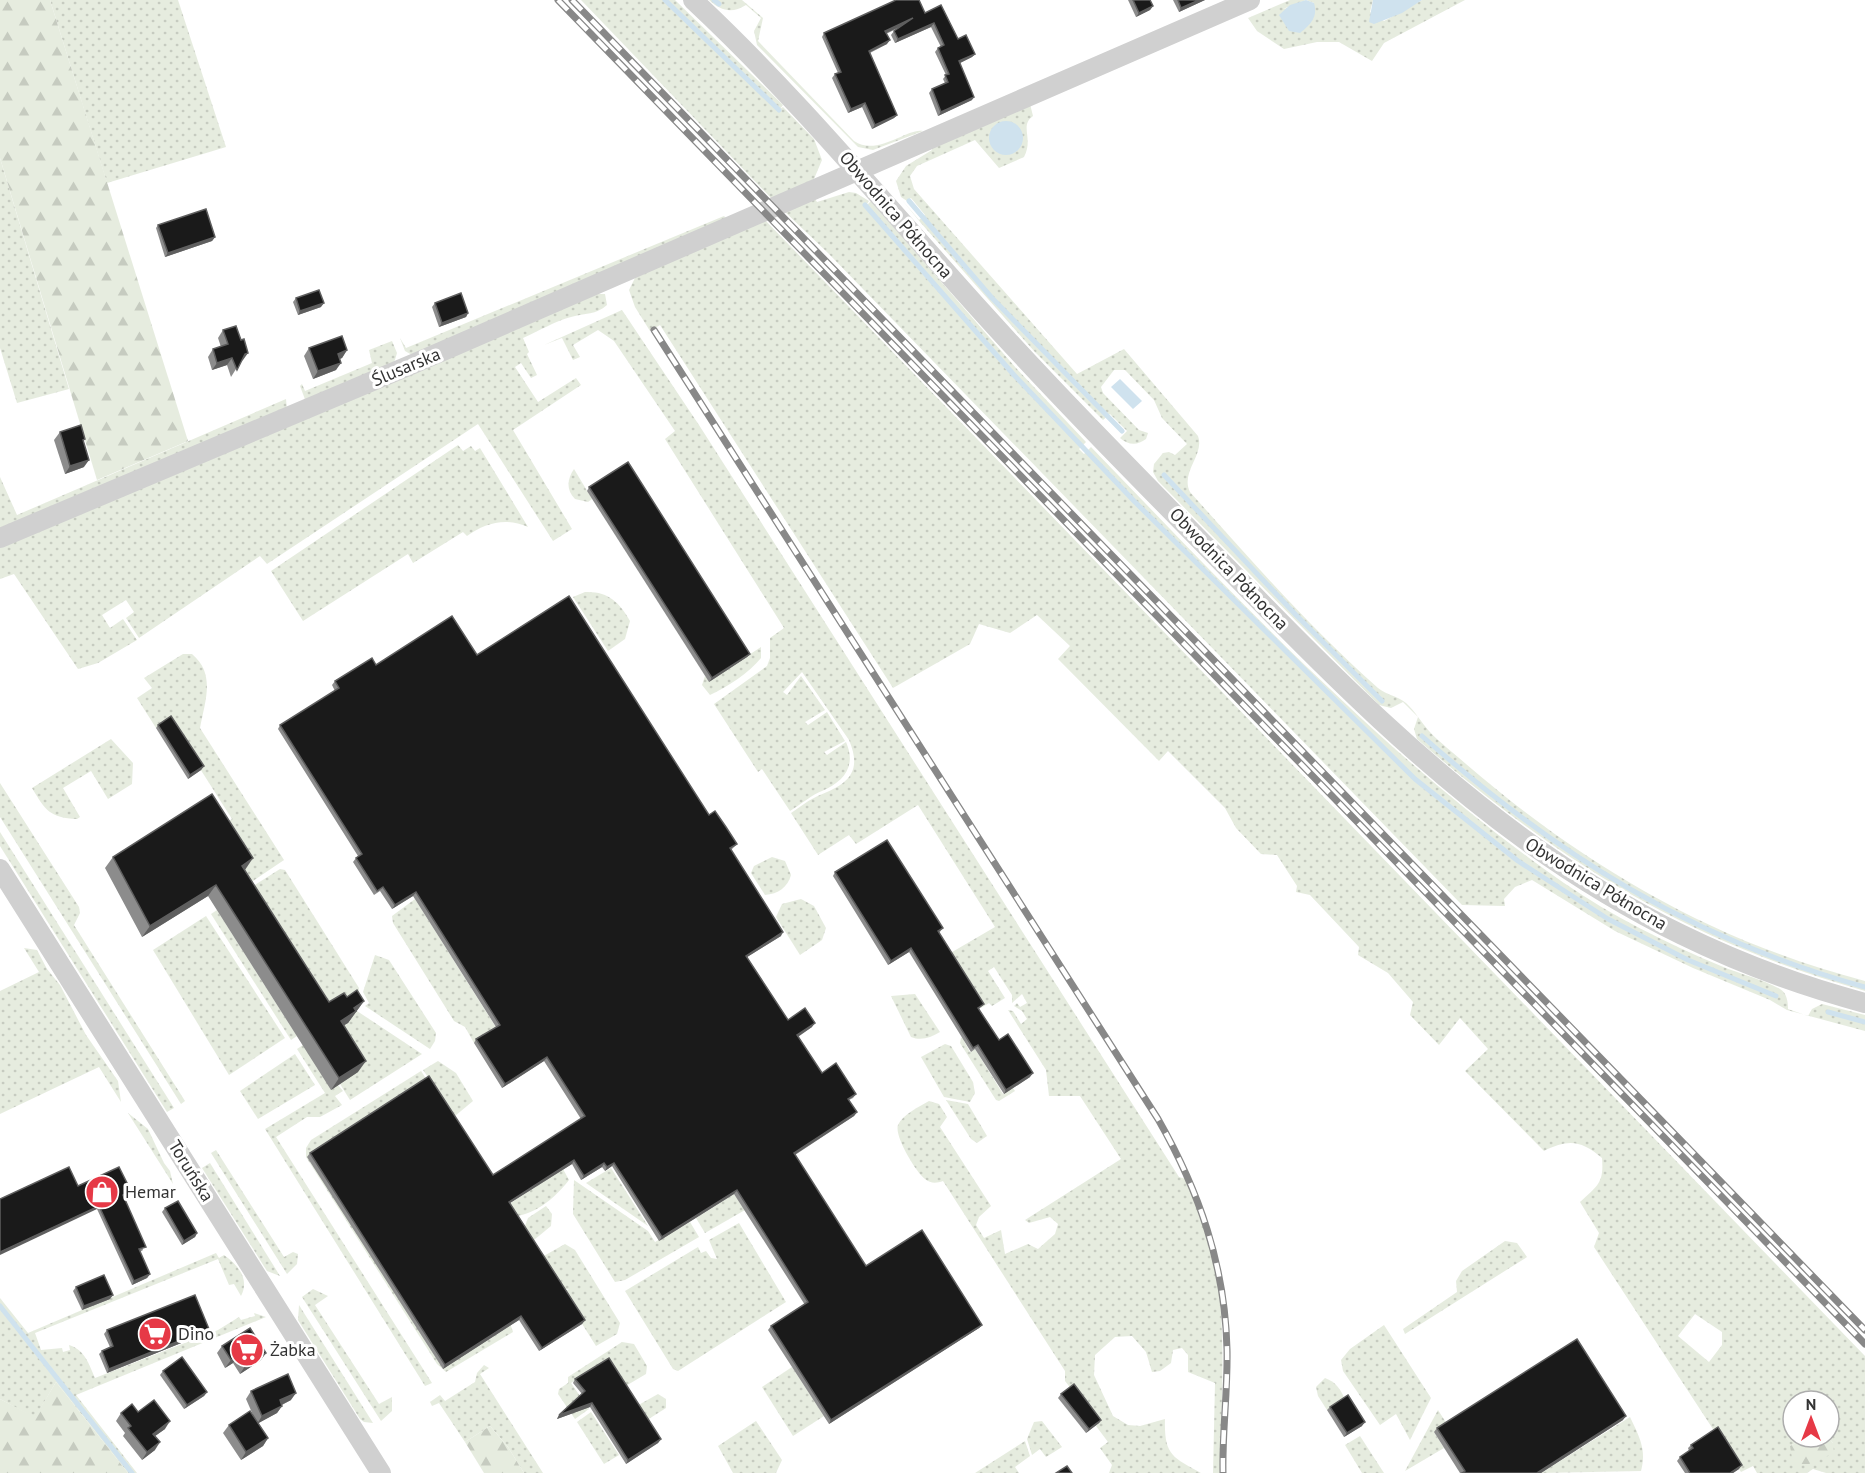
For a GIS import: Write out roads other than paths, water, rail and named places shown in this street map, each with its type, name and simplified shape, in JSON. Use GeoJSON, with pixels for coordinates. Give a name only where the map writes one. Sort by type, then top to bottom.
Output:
{"type":"FeatureCollection","features":[{"type":"Feature","properties":{"kind":"street","name":"Obwodnica Północna"},"geometry":{"type":"LineString","coordinates":[[693,0],[789,95],[1014,346],[1217,558],[1372,713],[1460,792],[1574,875],[1660,925],[1757,968],[1865,1003]]}},
{"type":"Feature","properties":{"kind":"street","name":"Ślusarska"},"geometry":{"type":"LineString","coordinates":[[0,538],[403,369],[1250,0]]}},
{"type":"Feature","properties":{"kind":"street","name":"Toruńska"},"geometry":{"type":"LineString","coordinates":[[0,869],[381,1473]]}},
{"type":"Feature","properties":{"kind":"water"},"geometry":{"type":"Polygon","coordinates":[[[1306,0],[1314,3],[1313,20],[1300,33],[1289,31],[1279,15],[1290,5],[1306,0]]]}},
{"type":"Feature","properties":{"kind":"water"},"geometry":{"type":"Polygon","coordinates":[[[1373,0],[1422,0],[1402,13],[1374,24],[1369,22],[1373,0]]]}},
{"type":"Feature","properties":{"kind":"water"},"geometry":{"type":"Polygon","coordinates":[[[1006,121],[1018,126],[1023,138],[1018,150],[1006,155],[994,150],[989,138],[994,126],[1006,121]]]}},
{"type":"Feature","properties":{"kind":"water"},"geometry":{"type":"Polygon","coordinates":[[[1120,379],[1142,401],[1133,409],[1111,387],[1120,379]]]}},
{"type":"Feature","properties":{"kind":"waterway"},"geometry":{"type":"LineString","coordinates":[[665,0],[779,110]]}},
{"type":"Feature","properties":{"kind":"waterway"},"geometry":{"type":"LineString","coordinates":[[714,0],[719,4]]}},
{"type":"Feature","properties":{"kind":"waterway"},"geometry":{"type":"LineString","coordinates":[[909,201],[992,298],[1122,431]]}},
{"type":"Feature","properties":{"kind":"waterway"},"geometry":{"type":"LineString","coordinates":[[865,205],[1014,375],[1135,502],[1415,779],[1518,861],[1608,919],[1688,960],[1776,996]]}},
{"type":"Feature","properties":{"kind":"waterway"},"geometry":{"type":"LineString","coordinates":[[1164,475],[1296,615],[1382,701]]}},
{"type":"Feature","properties":{"kind":"waterway"},"geometry":{"type":"LineString","coordinates":[[1422,736],[1523,819],[1628,888],[1684,918],[1741,944],[1865,987]]}},
{"type":"Feature","properties":{"kind":"waterway"},"geometry":{"type":"LineString","coordinates":[[1828,1012],[1865,1022]]}},
{"type":"Feature","properties":{"kind":"waterway"},"geometry":{"type":"LineString","coordinates":[[0,1306],[132,1473]]}},
{"type":"Feature","properties":{"kind":"railway"},"geometry":{"type":"LineString","coordinates":[[558,0],[1865,1344]]}},
{"type":"Feature","properties":{"kind":"railway"},"geometry":{"type":"LineString","coordinates":[[572,0],[1865,1330]]}},
{"type":"Feature","properties":{"kind":"railway"},"geometry":{"type":"LineString","coordinates":[[654,330],[1158,1119],[1173,1146],[1207,1230],[1221,1288],[1227,1349],[1223,1473]]}},
{"type":"Feature","properties":{"kind":"place","name":"Hemar"},"geometry":{"type":"Point","coordinates":[102,1192]}},
{"type":"Feature","properties":{"kind":"place","name":"Dino"},"geometry":{"type":"Point","coordinates":[155,1334]}},
{"type":"Feature","properties":{"kind":"place","name":"Żabka"},"geometry":{"type":"Point","coordinates":[247,1350]}}]}
